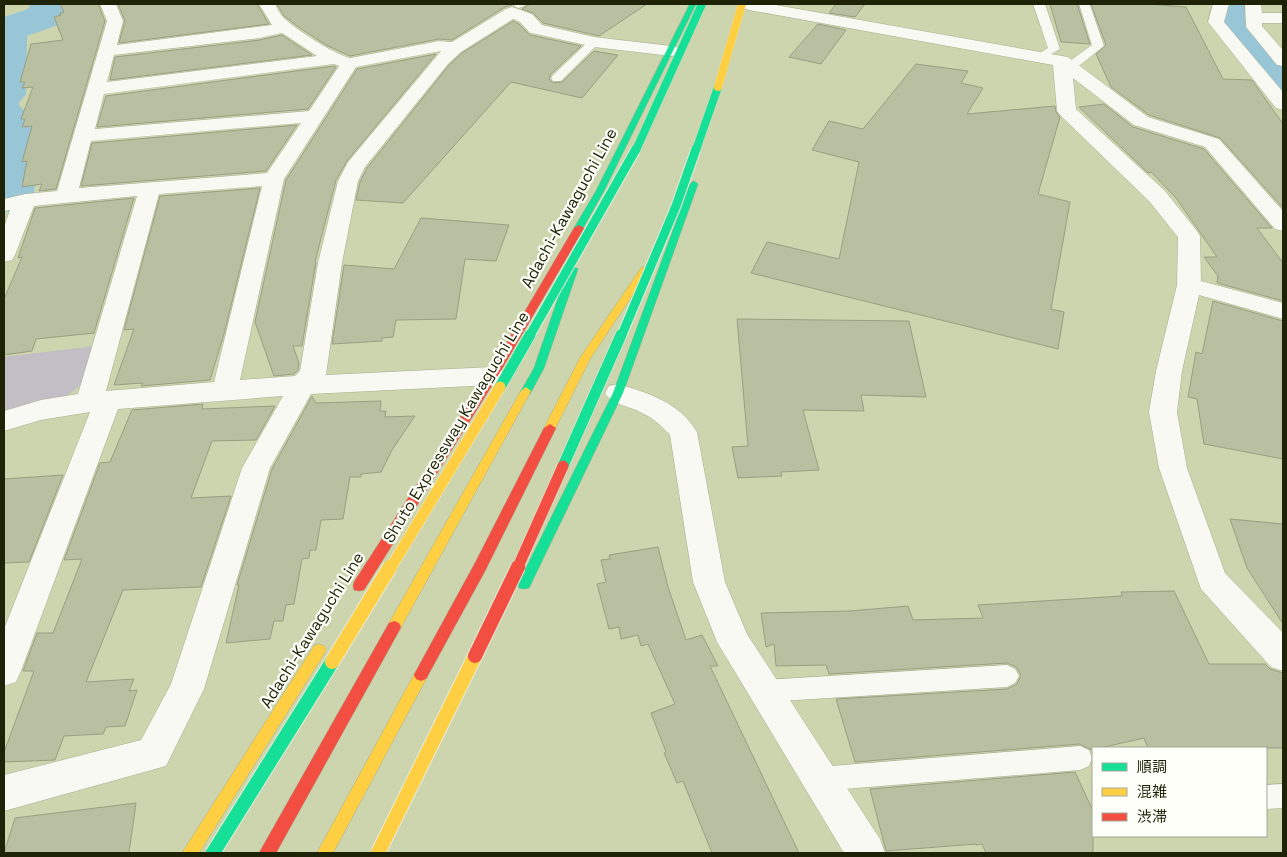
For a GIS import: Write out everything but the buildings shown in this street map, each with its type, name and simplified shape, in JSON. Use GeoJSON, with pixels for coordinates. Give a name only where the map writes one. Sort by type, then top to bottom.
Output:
{"type":"FeatureCollection","features":[{"type":"Feature","properties":{"kind":"main road","name":"Adachi-Kawaguchi Line"},"geometry":{"type":"LineString","coordinates":[[354,594],[492,376],[600,191],[693,4]]}},
{"type":"Feature","properties":{"kind":"main road","name":"Shuto Expressway Kawaguchi Line"},"geometry":{"type":"LineString","coordinates":[[213,853],[466,447],[604,209],[637,148],[702,4]]}},
{"type":"Feature","properties":{"kind":"main road"},"geometry":{"type":"LineString","coordinates":[[518,597],[618,394],[688,204],[747,4]]}},
{"type":"Feature","properties":{"kind":"main road"},"geometry":{"type":"LineString","coordinates":[[378,853],[512,580],[612,358],[679,196],[747,4]]}},
{"type":"Feature","properties":{"kind":"main road"},"geometry":{"type":"LineString","coordinates":[[267,853],[538,368],[600,191]]}},
{"type":"Feature","properties":{"kind":"main road"},"geometry":{"type":"LineString","coordinates":[[325,853],[480,567],[586,358],[688,204]]}},
{"type":"Feature","properties":{"kind":"main road","name":"Adachi-Kawaguchi Line"},"geometry":{"type":"LineString","coordinates":[[190,853],[328,636]]}},
{"type":"Feature","properties":{"kind":"street"},"geometry":{"type":"LineString","coordinates":[[66,196],[116,21],[108,4]]}},
{"type":"Feature","properties":{"kind":"street"},"geometry":{"type":"LineString","coordinates":[[267,4],[275,19],[285,27],[342,61]]}},
{"type":"Feature","properties":{"kind":"street"},"geometry":{"type":"LineString","coordinates":[[747,4],[797,8],[1057,61],[1141,121],[1212,143],[1283,224]]}},
{"type":"Feature","properties":{"kind":"street"},"geometry":{"type":"LineString","coordinates":[[1220,4],[1216,22],[1274,83],[1283,104]]}},
{"type":"Feature","properties":{"kind":"street"},"geometry":{"type":"LineString","coordinates":[[4,793],[152,754],[187,689],[256,468],[302,386],[313,374],[330,263],[348,181],[355,166],[442,60],[454,48],[517,6],[536,29],[594,42],[671,51]]}},
{"type":"Feature","properties":{"kind":"street"},"geometry":{"type":"LineString","coordinates":[[1283,18],[1253,11],[1254,27],[1283,61]]}},
{"type":"Feature","properties":{"kind":"street"},"geometry":{"type":"LineString","coordinates":[[107,51],[260,33],[285,27]]}},
{"type":"Feature","properties":{"kind":"street"},"geometry":{"type":"LineString","coordinates":[[96,89],[342,61],[439,46],[454,48]]}},
{"type":"Feature","properties":{"kind":"street"},"geometry":{"type":"LineString","coordinates":[[225,390],[274,179],[317,116],[342,61]]}},
{"type":"Feature","properties":{"kind":"street"},"geometry":{"type":"LineString","coordinates":[[1057,61],[1067,111],[1157,196],[1190,236],[1189,285],[1169,371],[1163,412],[1173,468],[1212,580],[1283,656]]}},
{"type":"Feature","properties":{"kind":"street"},"geometry":{"type":"LineString","coordinates":[[83,136],[317,116]]}},
{"type":"Feature","properties":{"kind":"street"},"geometry":{"type":"LineString","coordinates":[[4,255],[14,203],[150,188],[274,179]]}},
{"type":"Feature","properties":{"kind":"street"},"geometry":{"type":"LineString","coordinates":[[4,671],[99,402],[150,188]]}},
{"type":"Feature","properties":{"kind":"street"},"geometry":{"type":"LineString","coordinates":[[1189,285],[1283,311]]}},
{"type":"Feature","properties":{"kind":"street"},"geometry":{"type":"LineString","coordinates":[[4,421],[25,413],[99,402],[225,390],[492,376]]}},
{"type":"Feature","properties":{"kind":"street"},"geometry":{"type":"LineString","coordinates":[[618,394],[660,408],[683,432],[709,582],[734,642],[866,853]]}},
{"type":"Feature","properties":{"kind":"lane"},"geometry":{"type":"LineString","coordinates":[[1040,4],[1057,61],[1098,46],[1084,5]]}},
{"type":"Feature","properties":{"kind":"lane"},"geometry":{"type":"LineString","coordinates":[[557,78],[594,42]]}},
{"type":"Feature","properties":{"kind":"lane"},"geometry":{"type":"LineString","coordinates":[[764,691],[1007,676]]}},
{"type":"Feature","properties":{"kind":"lane"},"geometry":{"type":"LineString","coordinates":[[819,779],[1080,758]]}},
{"type":"Feature","properties":{"kind":"lane"},"geometry":{"type":"LineString","coordinates":[[1267,796],[1283,796]]}},
{"type":"Feature","properties":{"kind":"shaded area"},"geometry":{"type":"Polygon","coordinates":[[[95,346],[82,384],[68,395],[4,411],[4,357],[95,346]]]}},
{"type":"Feature","properties":{"kind":"waterway"},"geometry":{"type":"LineString","coordinates":[[4,94],[7,29],[44,17],[50,4]]}},
{"type":"Feature","properties":{"kind":"waterway"},"geometry":{"type":"LineString","coordinates":[[1235,4],[1235,24],[1283,88]]}},
{"type":"Feature","properties":{"kind":"waterway"},"geometry":{"type":"LineString","coordinates":[[4,114],[17,150],[8,197]]}},
{"type":"Feature","properties":{"kind":"traffic: fast"},"geometry":{"type":"LineString","coordinates":[[579,228],[600,191],[693,4]]}},
{"type":"Feature","properties":{"kind":"traffic: fast"},"geometry":{"type":"LineString","coordinates":[[500,387],[637,148],[702,4]]}},
{"type":"Feature","properties":{"kind":"traffic: fast"},"geometry":{"type":"LineString","coordinates":[[563,466],[612,358],[676,206],[718,87]]}},
{"type":"Feature","properties":{"kind":"traffic: fast"},"geometry":{"type":"LineString","coordinates":[[524,584],[618,393],[694,184]]}},
{"type":"Feature","properties":{"kind":"traffic: fast"},"geometry":{"type":"LineString","coordinates":[[526,391],[539,368],[573,269]]}},
{"type":"Feature","properties":{"kind":"traffic: fast"},"geometry":{"type":"LineString","coordinates":[[213,853],[332,662]]}},
{"type":"Feature","properties":{"kind":"traffic: slow"},"geometry":{"type":"LineString","coordinates":[[718,87],[742,4]]}},
{"type":"Feature","properties":{"kind":"traffic: slow"},"geometry":{"type":"LineString","coordinates":[[550,428],[585,358],[644,270]]}},
{"type":"Feature","properties":{"kind":"traffic: slow"},"geometry":{"type":"LineString","coordinates":[[332,662],[500,387]]}},
{"type":"Feature","properties":{"kind":"traffic: slow"},"geometry":{"type":"LineString","coordinates":[[394,627],[526,391]]}},
{"type":"Feature","properties":{"kind":"traffic: slow"},"geometry":{"type":"LineString","coordinates":[[190,853],[319,650]]}},
{"type":"Feature","properties":{"kind":"traffic: slow"},"geometry":{"type":"LineString","coordinates":[[378,853],[475,656]]}},
{"type":"Feature","properties":{"kind":"traffic: slow"},"geometry":{"type":"LineString","coordinates":[[325,853],[421,675]]}},
{"type":"Feature","properties":{"kind":"traffic: jam"},"geometry":{"type":"LineString","coordinates":[[359,586],[492,376],[579,228]]}},
{"type":"Feature","properties":{"kind":"traffic: jam"},"geometry":{"type":"LineString","coordinates":[[421,675],[480,567],[550,428]]}},
{"type":"Feature","properties":{"kind":"traffic: jam"},"geometry":{"type":"LineString","coordinates":[[475,656],[512,580],[563,466]]}},
{"type":"Feature","properties":{"kind":"traffic: jam"},"geometry":{"type":"LineString","coordinates":[[267,853],[394,627]]}}]}
